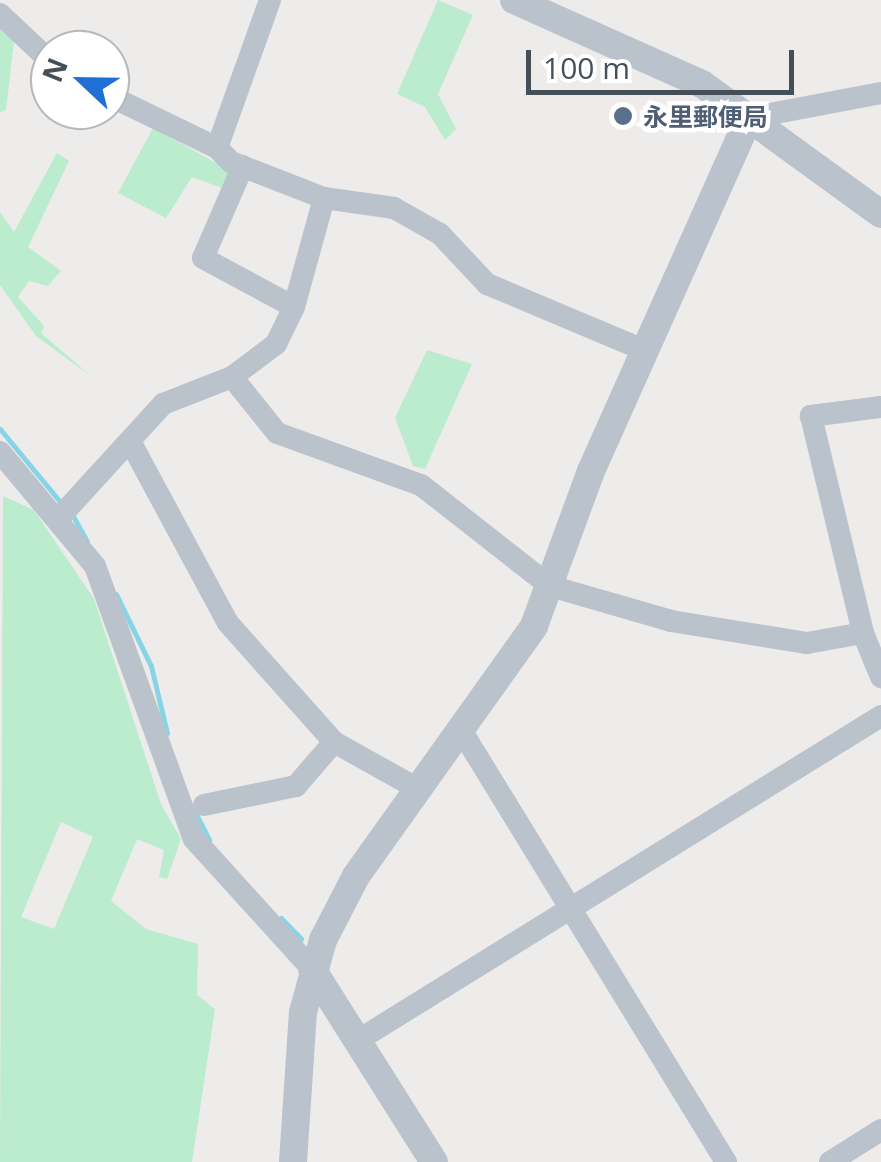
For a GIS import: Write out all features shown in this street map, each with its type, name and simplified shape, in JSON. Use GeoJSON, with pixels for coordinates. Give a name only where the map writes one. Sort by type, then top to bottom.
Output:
{"type":"FeatureCollection","features":[{"type":"Feature","properties":{"kind":"street"},"geometry":{"type":"LineString","coordinates":[[218,148],[270,0]]}},
{"type":"Feature","properties":{"kind":"street"},"geometry":{"type":"LineString","coordinates":[[519,1],[688,76],[881,214]]}},
{"type":"Feature","properties":{"kind":"street"},"geometry":{"type":"LineString","coordinates":[[0,14],[30,43]]}},
{"type":"Feature","properties":{"kind":"street"},"geometry":{"type":"LineString","coordinates":[[750,118],[881,93]]}},
{"type":"Feature","properties":{"kind":"street"},"geometry":{"type":"LineString","coordinates":[[130,106],[218,148],[243,166],[324,198],[394,208],[440,234],[487,284],[646,351]]}},
{"type":"Feature","properties":{"kind":"street"},"geometry":{"type":"LineString","coordinates":[[292,1162],[312,969],[356,876],[526,638],[646,351],[750,118]]}},
{"type":"Feature","properties":{"kind":"street"},"geometry":{"type":"LineString","coordinates":[[243,166],[203,258],[294,307]]}},
{"type":"Feature","properties":{"kind":"street"},"geometry":{"type":"LineString","coordinates":[[66,512],[164,404],[263,360],[294,307],[324,198]]}},
{"type":"Feature","properties":{"kind":"street"},"geometry":{"type":"LineString","coordinates":[[232,377],[277,433],[421,485],[550,586],[671,621],[807,643],[863,633]]}},
{"type":"Feature","properties":{"kind":"street"},"geometry":{"type":"LineString","coordinates":[[881,407],[811,416],[863,633],[881,677]]}},
{"type":"Feature","properties":{"kind":"street"},"geometry":{"type":"LineString","coordinates":[[132,443],[228,622],[334,742],[418,789]]}},
{"type":"Feature","properties":{"kind":"street"},"geometry":{"type":"LineString","coordinates":[[4,467],[66,512],[95,566],[126,638],[194,840],[312,969],[360,1039],[434,1162]]}},
{"type":"Feature","properties":{"kind":"street"},"geometry":{"type":"LineString","coordinates":[[360,1039],[569,913],[881,716]]}},
{"type":"Feature","properties":{"kind":"street"},"geometry":{"type":"LineString","coordinates":[[461,730],[569,913],[726,1162]]}},
{"type":"Feature","properties":{"kind":"street"},"geometry":{"type":"LineString","coordinates":[[204,805],[296,786],[334,742]]}},
{"type":"Feature","properties":{"kind":"street"},"geometry":{"type":"LineString","coordinates":[[830,1162],[881,1130]]}},
{"type":"Feature","properties":{"kind":"green space"},"geometry":{"type":"Polygon","coordinates":[[[438,0],[473,15],[438,94],[456,129],[445,140],[425,107],[397,94],[438,0]]]}},
{"type":"Feature","properties":{"kind":"green space"},"geometry":{"type":"Polygon","coordinates":[[[0,28],[14,41],[6,110],[0,112],[0,28]]]}},
{"type":"Feature","properties":{"kind":"green space"},"geometry":{"type":"Polygon","coordinates":[[[153,128],[231,171],[222,188],[192,177],[166,218],[118,193],[153,128]]]}},
{"type":"Feature","properties":{"kind":"green space"},"geometry":{"type":"Polygon","coordinates":[[[57,153],[69,161],[28,247],[61,271],[48,286],[29,281],[18,297],[44,326],[41,333],[92,377],[36,336],[0,285],[0,212],[14,232],[57,153]]]}},
{"type":"Feature","properties":{"kind":"green space"},"geometry":{"type":"Polygon","coordinates":[[[427,350],[472,364],[425,469],[413,466],[395,418],[427,350]]]}},
{"type":"Feature","properties":{"kind":"green space"},"geometry":{"type":"Polygon","coordinates":[[[3,496],[34,510],[94,599],[161,804],[181,839],[167,879],[159,877],[164,850],[137,839],[111,901],[146,929],[198,944],[197,995],[215,1009],[192,1162],[0,1162],[3,496]],[[61,822],[21,917],[54,929],[93,837],[61,822]]]}},
{"type":"Feature","properties":{"kind":"waterway"},"geometry":{"type":"LineString","coordinates":[[0,429],[62,504]]}},
{"type":"Feature","properties":{"kind":"waterway"},"geometry":{"type":"LineString","coordinates":[[73,516],[87,541]]}},
{"type":"Feature","properties":{"kind":"waterway"},"geometry":{"type":"LineString","coordinates":[[116,594],[151,666],[167,733]]}},
{"type":"Feature","properties":{"kind":"waterway"},"geometry":{"type":"LineString","coordinates":[[196,814],[209,840]]}},
{"type":"Feature","properties":{"kind":"waterway"},"geometry":{"type":"LineString","coordinates":[[281,918],[301,939]]}},
{"type":"Feature","properties":{"kind":"place","name":"永里郵便局"},"geometry":{"type":"Point","coordinates":[623,116]}}]}
